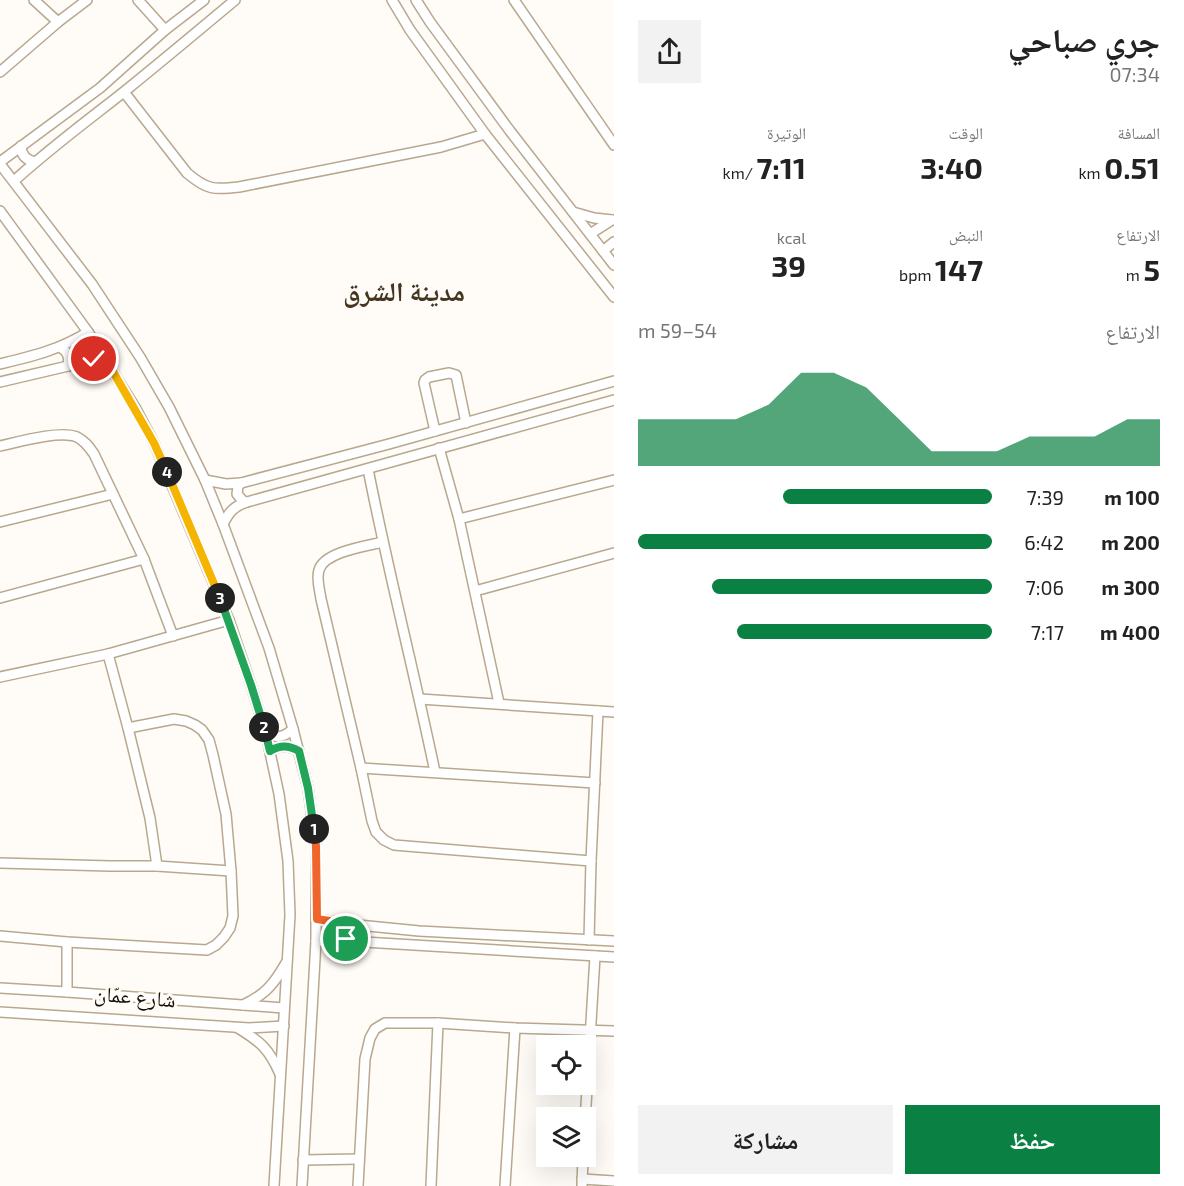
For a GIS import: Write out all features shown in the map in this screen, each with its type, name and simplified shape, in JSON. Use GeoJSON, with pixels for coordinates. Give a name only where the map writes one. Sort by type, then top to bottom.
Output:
{"type":"FeatureCollection","features":[{"type":"Feature","properties":{"kind":"street"},"geometry":{"type":"LineString","coordinates":[[34,0],[58,22]]}},
{"type":"Feature","properties":{"kind":"street"},"geometry":{"type":"LineString","coordinates":[[1,71],[87,0]]}},
{"type":"Feature","properties":{"kind":"street"},"geometry":{"type":"LineString","coordinates":[[138,0],[165,30]]}},
{"type":"Feature","properties":{"kind":"street"},"geometry":{"type":"LineString","coordinates":[[204,0],[165,30],[100,88],[0,163],[92,284],[140,357],[169,407],[206,480],[269,648],[294,729],[308,788],[316,846],[317,919],[302,1186]]}},
{"type":"Feature","properties":{"kind":"street"},"geometry":{"type":"LineString","coordinates":[[14,181],[235,0]]}},
{"type":"Feature","properties":{"kind":"street"},"geometry":{"type":"LineString","coordinates":[[392,0],[410,30],[485,134],[614,297]]}},
{"type":"Feature","properties":{"kind":"street"},"geometry":{"type":"LineString","coordinates":[[416,0],[510,131],[614,265]]}},
{"type":"Feature","properties":{"kind":"street"},"geometry":{"type":"LineString","coordinates":[[514,0],[614,145]]}},
{"type":"Feature","properties":{"kind":"street"},"geometry":{"type":"LineString","coordinates":[[410,30],[430,22]]}},
{"type":"Feature","properties":{"kind":"street"},"geometry":{"type":"LineString","coordinates":[[124,92],[187,173],[199,183],[219,189],[261,183],[441,147],[485,134]]}},
{"type":"Feature","properties":{"kind":"street"},"geometry":{"type":"LineString","coordinates":[[605,131],[614,125]]}},
{"type":"Feature","properties":{"kind":"street"},"geometry":{"type":"LineString","coordinates":[[21,146],[23,156],[35,162]]}},
{"type":"Feature","properties":{"kind":"street"},"geometry":{"type":"LineString","coordinates":[[0,212],[88,332],[154,443],[229,620],[266,734],[279,794],[288,861],[290,915],[274,1186]]}},
{"type":"Feature","properties":{"kind":"street"},"geometry":{"type":"LineString","coordinates":[[573,212],[613,220]]}},
{"type":"Feature","properties":{"kind":"street"},"geometry":{"type":"LineString","coordinates":[[590,234],[613,220]]}},
{"type":"Feature","properties":{"kind":"street"},"geometry":{"type":"LineString","coordinates":[[603,251],[614,242]]}},
{"type":"Feature","properties":{"kind":"street"},"geometry":{"type":"LineString","coordinates":[[0,364],[46,353],[88,332]]}},
{"type":"Feature","properties":{"kind":"street"},"geometry":{"type":"LineString","coordinates":[[60,347],[68,354],[68,366]]}},
{"type":"Feature","properties":{"kind":"street"},"geometry":{"type":"LineString","coordinates":[[0,382],[104,356]]}},
{"type":"Feature","properties":{"kind":"street"},"geometry":{"type":"LineString","coordinates":[[435,431],[424,383],[429,377],[449,373],[456,375],[466,423]]}},
{"type":"Feature","properties":{"kind":"street"},"geometry":{"type":"LineString","coordinates":[[206,480],[226,484],[241,483],[614,381]]}},
{"type":"Feature","properties":{"kind":"street"},"geometry":{"type":"LineString","coordinates":[[223,524],[232,510],[247,501],[614,400]]}},
{"type":"Feature","properties":{"kind":"street"},"geometry":{"type":"LineString","coordinates":[[0,446],[60,435],[70,435],[87,443],[144,559],[173,636]]}},
{"type":"Feature","properties":{"kind":"street"},"geometry":{"type":"LineString","coordinates":[[439,448],[476,591],[499,703]]}},
{"type":"Feature","properties":{"kind":"street"},"geometry":{"type":"LineString","coordinates":[[368,469],[382,542],[435,772]]}},
{"type":"Feature","properties":{"kind":"street"},"geometry":{"type":"LineString","coordinates":[[459,519],[614,480]]}},
{"type":"Feature","properties":{"kind":"street"},"geometry":{"type":"LineString","coordinates":[[241,483],[237,494],[243,501],[247,501]]}},
{"type":"Feature","properties":{"kind":"street"},"geometry":{"type":"LineString","coordinates":[[0,522],[113,494]]}},
{"type":"Feature","properties":{"kind":"street"},"geometry":{"type":"LineString","coordinates":[[382,542],[333,555],[325,560],[319,570],[321,599],[376,832],[384,840],[394,845],[591,861]]}},
{"type":"Feature","properties":{"kind":"street"},"geometry":{"type":"LineString","coordinates":[[476,591],[614,553]]}},
{"type":"Feature","properties":{"kind":"street"},"geometry":{"type":"LineString","coordinates":[[0,598],[144,559]]}},
{"type":"Feature","properties":{"kind":"street"},"geometry":{"type":"LineString","coordinates":[[0,677],[108,654],[229,620]]}},
{"type":"Feature","properties":{"kind":"street"},"geometry":{"type":"LineString","coordinates":[[108,654],[150,818],[157,866]]}},
{"type":"Feature","properties":{"kind":"street"},"geometry":{"type":"LineString","coordinates":[[420,699],[614,712]]}},
{"type":"Feature","properties":{"kind":"street"},"geometry":{"type":"LineString","coordinates":[[589,940],[598,711]]}},
{"type":"Feature","properties":{"kind":"street"},"geometry":{"type":"LineString","coordinates":[[0,936],[207,950],[216,945],[230,928],[233,916],[226,814],[209,740],[195,725],[174,719],[128,728]]}},
{"type":"Feature","properties":{"kind":"street"},"geometry":{"type":"LineString","coordinates":[[266,734],[281,737],[294,729]]}},
{"type":"Feature","properties":{"kind":"street"},"geometry":{"type":"LineString","coordinates":[[270,751],[284,746],[299,751]]}},
{"type":"Feature","properties":{"kind":"street"},"geometry":{"type":"LineString","coordinates":[[361,768],[594,783]]}},
{"type":"Feature","properties":{"kind":"street"},"geometry":{"type":"LineString","coordinates":[[0,862],[157,866],[231,871]]}},
{"type":"Feature","properties":{"kind":"street"},"geometry":{"type":"LineString","coordinates":[[317,919],[418,931],[614,941]]}},
{"type":"Feature","properties":{"kind":"street"},"geometry":{"type":"LineString","coordinates":[[347,941],[345,932],[348,924]]}},
{"type":"Feature","properties":{"kind":"street"},"geometry":{"type":"LineString","coordinates":[[316,941],[614,957]]}},
{"type":"Feature","properties":{"kind":"street"},"geometry":{"type":"LineString","coordinates":[[67,942],[67,992]]}},
{"type":"Feature","properties":{"kind":"street"},"geometry":{"type":"LineString","coordinates":[[586,1107],[595,956]]}},
{"type":"Feature","properties":{"kind":"street"},"geometry":{"type":"LineString","coordinates":[[241,1006],[269,988],[287,961]]}},
{"type":"Feature","properties":{"kind":"street","name":"شارع عمّان"},"geometry":{"type":"LineString","coordinates":[[0,988],[285,1008]]}},
{"type":"Feature","properties":{"kind":"street"},"geometry":{"type":"LineString","coordinates":[[268,1027],[273,1017],[269,1008]]}},
{"type":"Feature","properties":{"kind":"street","name":"شارع عمّان"},"geometry":{"type":"LineString","coordinates":[[0,1012],[236,1027],[284,1026]]}},
{"type":"Feature","properties":{"kind":"street"},"geometry":{"type":"LineString","coordinates":[[358,1186],[365,1059],[370,1038],[375,1029],[385,1023],[438,1023],[614,1031]]}},
{"type":"Feature","properties":{"kind":"street"},"geometry":{"type":"LineString","coordinates":[[431,1186],[438,1023]]}},
{"type":"Feature","properties":{"kind":"street"},"geometry":{"type":"LineString","coordinates":[[236,1027],[269,1051],[281,1075]]}},
{"type":"Feature","properties":{"kind":"street"},"geometry":{"type":"LineString","coordinates":[[505,1186],[515,1028]]}},
{"type":"Feature","properties":{"kind":"street"},"geometry":{"type":"LineString","coordinates":[[303,1160],[359,1160]]}},
{"type":"Feature","properties":{"kind":"street"},"geometry":{"type":"LineString","coordinates":[[583,1167],[582,1183],[614,1181]]}},
{"type":"Feature","properties":{"kind":"district","name":"مدينة الشرق"},"geometry":{"type":"Point","coordinates":[404,292]}},
{"type":"Feature","properties":{"kind":"route"},"geometry":{"type":"LineString","coordinates":[[94,359],[104,356],[154,443],[229,620],[270,751],[284,746],[299,751],[308,788],[316,846],[317,919],[348,924],[345,932],[346,939]]}}]}
